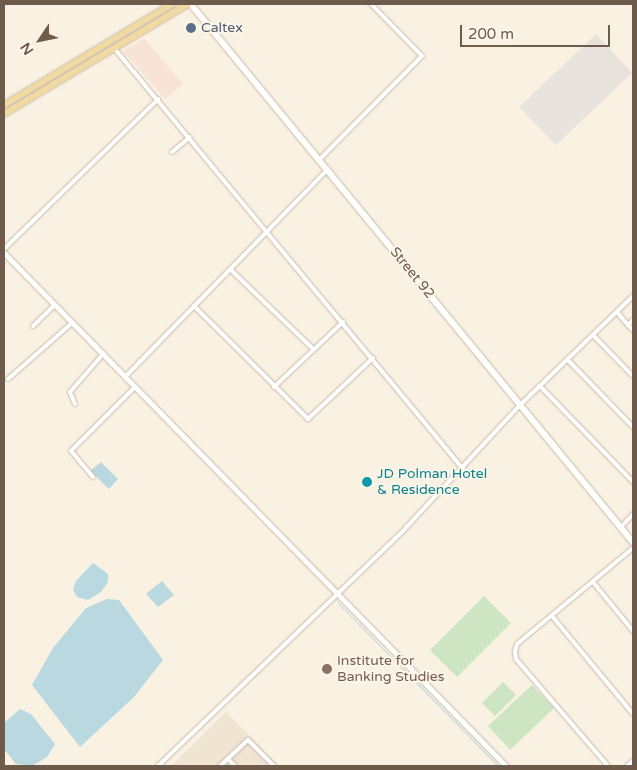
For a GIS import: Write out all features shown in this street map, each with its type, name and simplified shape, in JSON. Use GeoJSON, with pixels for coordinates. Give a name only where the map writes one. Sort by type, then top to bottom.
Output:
{"type":"FeatureCollection","features":[{"type":"Feature","properties":{"kind":"main road"},"geometry":{"type":"LineString","coordinates":[[4,105],[172,4]]}},
{"type":"Feature","properties":{"kind":"main road"},"geometry":{"type":"LineString","coordinates":[[4,114],[189,4]]}},
{"type":"Feature","properties":{"kind":"main road","name":"Street 92"},"geometry":{"type":"LineString","coordinates":[[189,4],[633,542]]}},
{"type":"Feature","properties":{"kind":"street"},"geometry":{"type":"LineString","coordinates":[[319,160],[422,56],[371,4]]}},
{"type":"Feature","properties":{"kind":"street"},"geometry":{"type":"LineString","coordinates":[[109,42],[190,137],[463,469]]}},
{"type":"Feature","properties":{"kind":"street"},"geometry":{"type":"LineString","coordinates":[[4,249],[158,99]]}},
{"type":"Feature","properties":{"kind":"street"},"geometry":{"type":"LineString","coordinates":[[172,152],[190,137]]}},
{"type":"Feature","properties":{"kind":"street"},"geometry":{"type":"LineString","coordinates":[[125,377],[327,170]]}},
{"type":"Feature","properties":{"kind":"street"},"geometry":{"type":"LineString","coordinates":[[4,252],[506,766]]}},
{"type":"Feature","properties":{"kind":"street"},"geometry":{"type":"LineString","coordinates":[[230,270],[313,349]]}},
{"type":"Feature","properties":{"kind":"street"},"geometry":{"type":"LineString","coordinates":[[158,766],[463,469],[520,405],[633,296]]}},
{"type":"Feature","properties":{"kind":"street"},"geometry":{"type":"LineString","coordinates":[[33,326],[55,305]]}},
{"type":"Feature","properties":{"kind":"street"},"geometry":{"type":"LineString","coordinates":[[194,306],[308,419],[373,358]]}},
{"type":"Feature","properties":{"kind":"street"},"geometry":{"type":"LineString","coordinates":[[617,312],[633,330]]}},
{"type":"Feature","properties":{"kind":"street"},"geometry":{"type":"LineString","coordinates":[[628,325],[633,320]]}},
{"type":"Feature","properties":{"kind":"street"},"geometry":{"type":"LineString","coordinates":[[274,387],[343,322]]}},
{"type":"Feature","properties":{"kind":"street"},"geometry":{"type":"LineString","coordinates":[[8,379],[72,323]]}},
{"type":"Feature","properties":{"kind":"street"},"geometry":{"type":"LineString","coordinates":[[593,335],[633,376]]}},
{"type":"Feature","properties":{"kind":"street"},"geometry":{"type":"LineString","coordinates":[[75,404],[70,392],[103,354]]}},
{"type":"Feature","properties":{"kind":"street"},"geometry":{"type":"LineString","coordinates":[[568,360],[633,427]]}},
{"type":"Feature","properties":{"kind":"street"},"geometry":{"type":"LineString","coordinates":[[540,386],[633,482]]}},
{"type":"Feature","properties":{"kind":"street"},"geometry":{"type":"LineString","coordinates":[[93,477],[71,451],[135,387]]}},
{"type":"Feature","properties":{"kind":"street"},"geometry":{"type":"LineString","coordinates":[[621,527],[633,514]]}},
{"type":"Feature","properties":{"kind":"street"},"geometry":{"type":"LineString","coordinates":[[608,766],[516,659],[517,644],[633,548]]}},
{"type":"Feature","properties":{"kind":"street"},"geometry":{"type":"LineString","coordinates":[[593,582],[633,630]]}},
{"type":"Feature","properties":{"kind":"street"},"geometry":{"type":"LineString","coordinates":[[552,616],[633,714]]}},
{"type":"Feature","properties":{"kind":"street"},"geometry":{"type":"LineString","coordinates":[[220,766],[248,740],[274,766]]}},
{"type":"Feature","properties":{"kind":"street"},"geometry":{"type":"LineString","coordinates":[[228,759],[235,766]]}},
{"type":"Feature","properties":{"kind":"street"},"geometry":{"type":"LineString","coordinates":[[627,766],[633,761]]}},
{"type":"Feature","properties":{"kind":"shaded area"},"geometry":{"type":"Polygon","coordinates":[[[596,34],[632,73],[556,145],[519,107],[596,34]]]}},
{"type":"Feature","properties":{"kind":"shaded area"},"geometry":{"type":"Polygon","coordinates":[[[144,38],[183,84],[165,99],[123,51],[144,38]]]}},
{"type":"Feature","properties":{"kind":"shaded area"},"geometry":{"type":"Polygon","coordinates":[[[226,712],[279,766],[171,766],[226,712]]]}},
{"type":"Feature","properties":{"kind":"green space"},"geometry":{"type":"Polygon","coordinates":[[[484,596],[511,623],[457,677],[430,650],[484,596]]]}},
{"type":"Feature","properties":{"kind":"green space"},"geometry":{"type":"Polygon","coordinates":[[[503,682],[516,695],[495,716],[482,703],[503,682]]]}},
{"type":"Feature","properties":{"kind":"green space"},"geometry":{"type":"Polygon","coordinates":[[[532,685],[554,708],[510,750],[488,726],[532,685]]]}},
{"type":"Feature","properties":{"kind":"water"},"geometry":{"type":"Polygon","coordinates":[[[101,462],[118,479],[109,489],[90,471],[101,462]]]}},
{"type":"Feature","properties":{"kind":"water"},"geometry":{"type":"Polygon","coordinates":[[[93,563],[108,574],[108,582],[101,592],[88,600],[77,597],[73,590],[76,581],[93,563]]]}},
{"type":"Feature","properties":{"kind":"water"},"geometry":{"type":"Polygon","coordinates":[[[162,581],[174,595],[158,607],[146,594],[162,581]]]}},
{"type":"Feature","properties":{"kind":"water"},"geometry":{"type":"Polygon","coordinates":[[[107,599],[119,600],[163,660],[134,697],[80,747],[32,685],[53,648],[86,608],[107,599]]]}},
{"type":"Feature","properties":{"kind":"water"},"geometry":{"type":"Polygon","coordinates":[[[20,709],[31,714],[55,744],[47,757],[32,766],[16,764],[4,749],[4,723],[20,709]]]}},
{"type":"Feature","properties":{"kind":"waterway"},"geometry":{"type":"LineString","coordinates":[[338,603],[498,766]]}},
{"type":"Feature","properties":{"kind":"place","name":"Caltex"},"geometry":{"type":"Point","coordinates":[191,28]}},
{"type":"Feature","properties":{"kind":"place","name":"JD Polman Hotel & Residence"},"geometry":{"type":"Point","coordinates":[367,482]}},
{"type":"Feature","properties":{"kind":"place","name":"Institute for Banking Studies"},"geometry":{"type":"Point","coordinates":[327,669]}}]}
